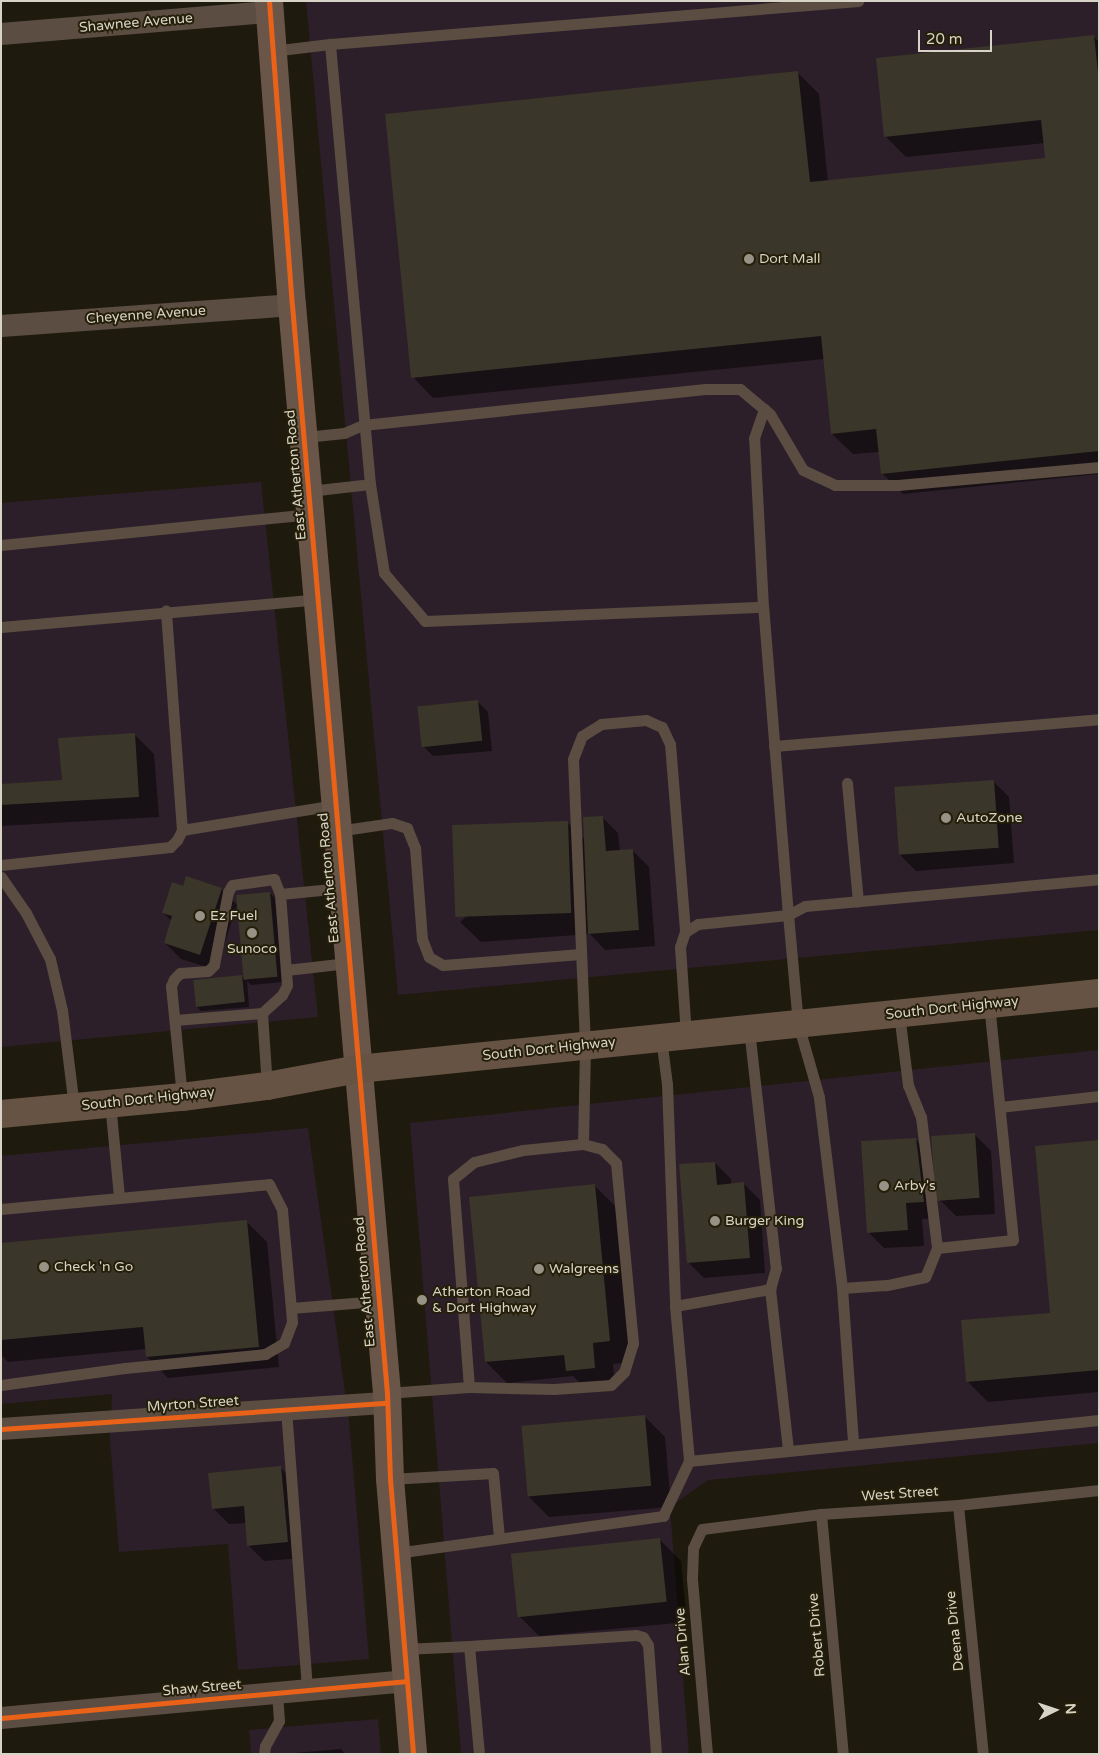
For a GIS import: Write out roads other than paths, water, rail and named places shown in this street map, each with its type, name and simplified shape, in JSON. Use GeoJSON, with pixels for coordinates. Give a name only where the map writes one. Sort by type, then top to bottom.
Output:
{"type":"FeatureCollection","features":[{"type":"Feature","properties":{"kind":"main road","name":"South Dort Highway"},"geometry":{"type":"LineString","coordinates":[[1,1114],[182,1097],[267,1086],[358,1068],[1099,993]]}},
{"type":"Feature","properties":{"kind":"street","name":"Shawnee Avenue"},"geometry":{"type":"LineString","coordinates":[[1,34],[269,7]]}},
{"type":"Feature","properties":{"kind":"street","name":"East Atherton Road"},"geometry":{"type":"LineString","coordinates":[[269,7],[271,51],[305,437],[335,818],[387,1398],[390,1479],[412,1754]]}},
{"type":"Feature","properties":{"kind":"street","name":"Cheyenne Avenue"},"geometry":{"type":"LineString","coordinates":[[1,326],[292,305]]}},
{"type":"Feature","properties":{"kind":"street","name":"Myrton Street"},"geometry":{"type":"LineString","coordinates":[[1,1429],[286,1409],[387,1398]]}},
{"type":"Feature","properties":{"kind":"street","name":"Shaw Street"},"geometry":{"type":"LineString","coordinates":[[1,1718],[405,1681]]}},
{"type":"Feature","properties":{"kind":"lane"},"geometry":{"type":"LineString","coordinates":[[271,51],[330,44],[858,1]]}},
{"type":"Feature","properties":{"kind":"lane"},"geometry":{"type":"LineString","coordinates":[[330,44],[363,425],[384,574],[426,621],[763,607]]}},
{"type":"Feature","properties":{"kind":"lane"},"geometry":{"type":"LineString","coordinates":[[305,437],[344,432],[363,425],[706,389],[740,389],[770,414],[802,470],[835,485],[898,485],[1099,467]]}},
{"type":"Feature","properties":{"kind":"lane"},"geometry":{"type":"LineString","coordinates":[[764,409],[754,438],[763,607],[788,915],[798,1024],[819,1097],[842,1288],[853,1442]]}},
{"type":"Feature","properties":{"kind":"lane"},"geometry":{"type":"LineString","coordinates":[[1,545],[310,503],[370,484]]}},
{"type":"Feature","properties":{"kind":"lane"},"geometry":{"type":"LineString","coordinates":[[1,627],[318,599]]}},
{"type":"Feature","properties":{"kind":"lane"},"geometry":{"type":"LineString","coordinates":[[1,865],[170,847],[182,830],[166,611]]}},
{"type":"Feature","properties":{"kind":"lane"},"geometry":{"type":"LineString","coordinates":[[774,746],[1099,719]]}},
{"type":"Feature","properties":{"kind":"lane"},"geometry":{"type":"LineString","coordinates":[[396,1553],[663,1516],[689,1461],[675,1306],[667,1084],[680,947],[686,932],[670,744],[662,727],[646,720],[601,724],[582,736],[573,760],[586,1045],[583,1144]]}},
{"type":"Feature","properties":{"kind":"lane"},"geometry":{"type":"LineString","coordinates":[[847,783],[858,901]]}},
{"type":"Feature","properties":{"kind":"lane"},"geometry":{"type":"LineString","coordinates":[[182,830],[335,818],[392,823],[407,828],[415,848],[422,939],[429,957],[443,965],[581,954]]}},
{"type":"Feature","properties":{"kind":"lane"},"geometry":{"type":"LineString","coordinates":[[1,877],[26,913],[50,958],[62,1010],[74,1107]]}},
{"type":"Feature","properties":{"kind":"lane"},"geometry":{"type":"LineString","coordinates":[[175,1020],[262,1013],[282,994],[287,984],[280,894],[274,879],[235,882],[229,888],[214,965],[208,971],[180,973],[171,986],[182,1097]]}},
{"type":"Feature","properties":{"kind":"lane"},"geometry":{"type":"LineString","coordinates":[[686,932],[698,924],[788,915],[805,906],[1099,879]]}},
{"type":"Feature","properties":{"kind":"lane"},"geometry":{"type":"LineString","coordinates":[[280,894],[342,888]]}},
{"type":"Feature","properties":{"kind":"lane"},"geometry":{"type":"LineString","coordinates":[[286,970],[348,963]]}},
{"type":"Feature","properties":{"kind":"lane"},"geometry":{"type":"LineString","coordinates":[[937,1248],[1013,1240],[989,1004]]}},
{"type":"Feature","properties":{"kind":"lane"},"geometry":{"type":"LineString","coordinates":[[262,1013],[267,1086]]}},
{"type":"Feature","properties":{"kind":"lane"},"geometry":{"type":"LineString","coordinates":[[842,1288],[886,1285],[925,1277],[937,1248],[921,1117],[908,1085],[899,1014]]}},
{"type":"Feature","properties":{"kind":"lane"},"geometry":{"type":"LineString","coordinates":[[749,1029],[776,1268],[770,1289],[788,1450]]}},
{"type":"Feature","properties":{"kind":"lane"},"geometry":{"type":"LineString","coordinates":[[1000,1107],[1099,1096]]}},
{"type":"Feature","properties":{"kind":"lane"},"geometry":{"type":"LineString","coordinates":[[110,1103],[119,1197]]}},
{"type":"Feature","properties":{"kind":"lane"},"geometry":{"type":"LineString","coordinates":[[387,1398],[469,1387],[554,1389],[611,1385],[624,1372],[633,1343],[616,1163],[602,1149],[583,1144],[523,1150],[474,1162],[453,1179],[469,1387]]}},
{"type":"Feature","properties":{"kind":"lane"},"geometry":{"type":"LineString","coordinates":[[1,1209],[269,1184],[282,1210],[292,1308],[292,1322],[284,1343],[265,1354],[125,1368],[1,1385]]}},
{"type":"Feature","properties":{"kind":"lane"},"geometry":{"type":"LineString","coordinates":[[675,1306],[770,1289]]}},
{"type":"Feature","properties":{"kind":"lane"},"geometry":{"type":"LineString","coordinates":[[292,1308],[378,1301]]}},
{"type":"Feature","properties":{"kind":"lane"},"geometry":{"type":"LineString","coordinates":[[286,1409],[307,1690]]}},
{"type":"Feature","properties":{"kind":"lane"},"geometry":{"type":"LineString","coordinates":[[689,1461],[853,1442],[1099,1420]]}},
{"type":"Feature","properties":{"kind":"lane"},"geometry":{"type":"LineString","coordinates":[[390,1479],[492,1473],[499,1538]]}},
{"type":"Feature","properties":{"kind":"lane","name":"West Street"},"geometry":{"type":"LineString","coordinates":[[702,1530],[821,1514],[958,1505],[1099,1490]]}},
{"type":"Feature","properties":{"kind":"lane","name":"Deena Drive"},"geometry":{"type":"LineString","coordinates":[[958,1505],[983,1754]]}},
{"type":"Feature","properties":{"kind":"lane","name":"Robert Drive"},"geometry":{"type":"LineString","coordinates":[[821,1514],[843,1754]]}},
{"type":"Feature","properties":{"kind":"lane","name":"Alan Drive"},"geometry":{"type":"LineString","coordinates":[[702,1530],[693,1548],[692,1578],[707,1754]]}},
{"type":"Feature","properties":{"kind":"lane"},"geometry":{"type":"LineString","coordinates":[[403,1649],[636,1635],[643,1638],[648,1645],[656,1754]]}},
{"type":"Feature","properties":{"kind":"lane"},"geometry":{"type":"LineString","coordinates":[[469,1646],[478,1754]]}},
{"type":"Feature","properties":{"kind":"lane"},"geometry":{"type":"LineString","coordinates":[[264,1754],[264,1746],[279,1721],[277,1693]]}},
{"type":"Feature","properties":{"kind":"place","name":"Dort Mall"},"geometry":{"type":"Point","coordinates":[749,259]}},
{"type":"Feature","properties":{"kind":"place","name":"AutoZone"},"geometry":{"type":"Point","coordinates":[946,818]}},
{"type":"Feature","properties":{"kind":"place","name":"Ez Fuel"},"geometry":{"type":"Point","coordinates":[200,916]}},
{"type":"Feature","properties":{"kind":"place","name":"Sunoco"},"geometry":{"type":"Point","coordinates":[252,933]}},
{"type":"Feature","properties":{"kind":"place","name":"Arby's"},"geometry":{"type":"Point","coordinates":[884,1186]}},
{"type":"Feature","properties":{"kind":"place","name":"Burger King"},"geometry":{"type":"Point","coordinates":[715,1221]}},
{"type":"Feature","properties":{"kind":"place","name":"Check 'n Go"},"geometry":{"type":"Point","coordinates":[44,1267]}},
{"type":"Feature","properties":{"kind":"place","name":"Walgreens"},"geometry":{"type":"Point","coordinates":[539,1269]}},
{"type":"Feature","properties":{"kind":"place","name":"Atherton Road & Dort Highway"},"geometry":{"type":"Point","coordinates":[422,1300]}}]}
